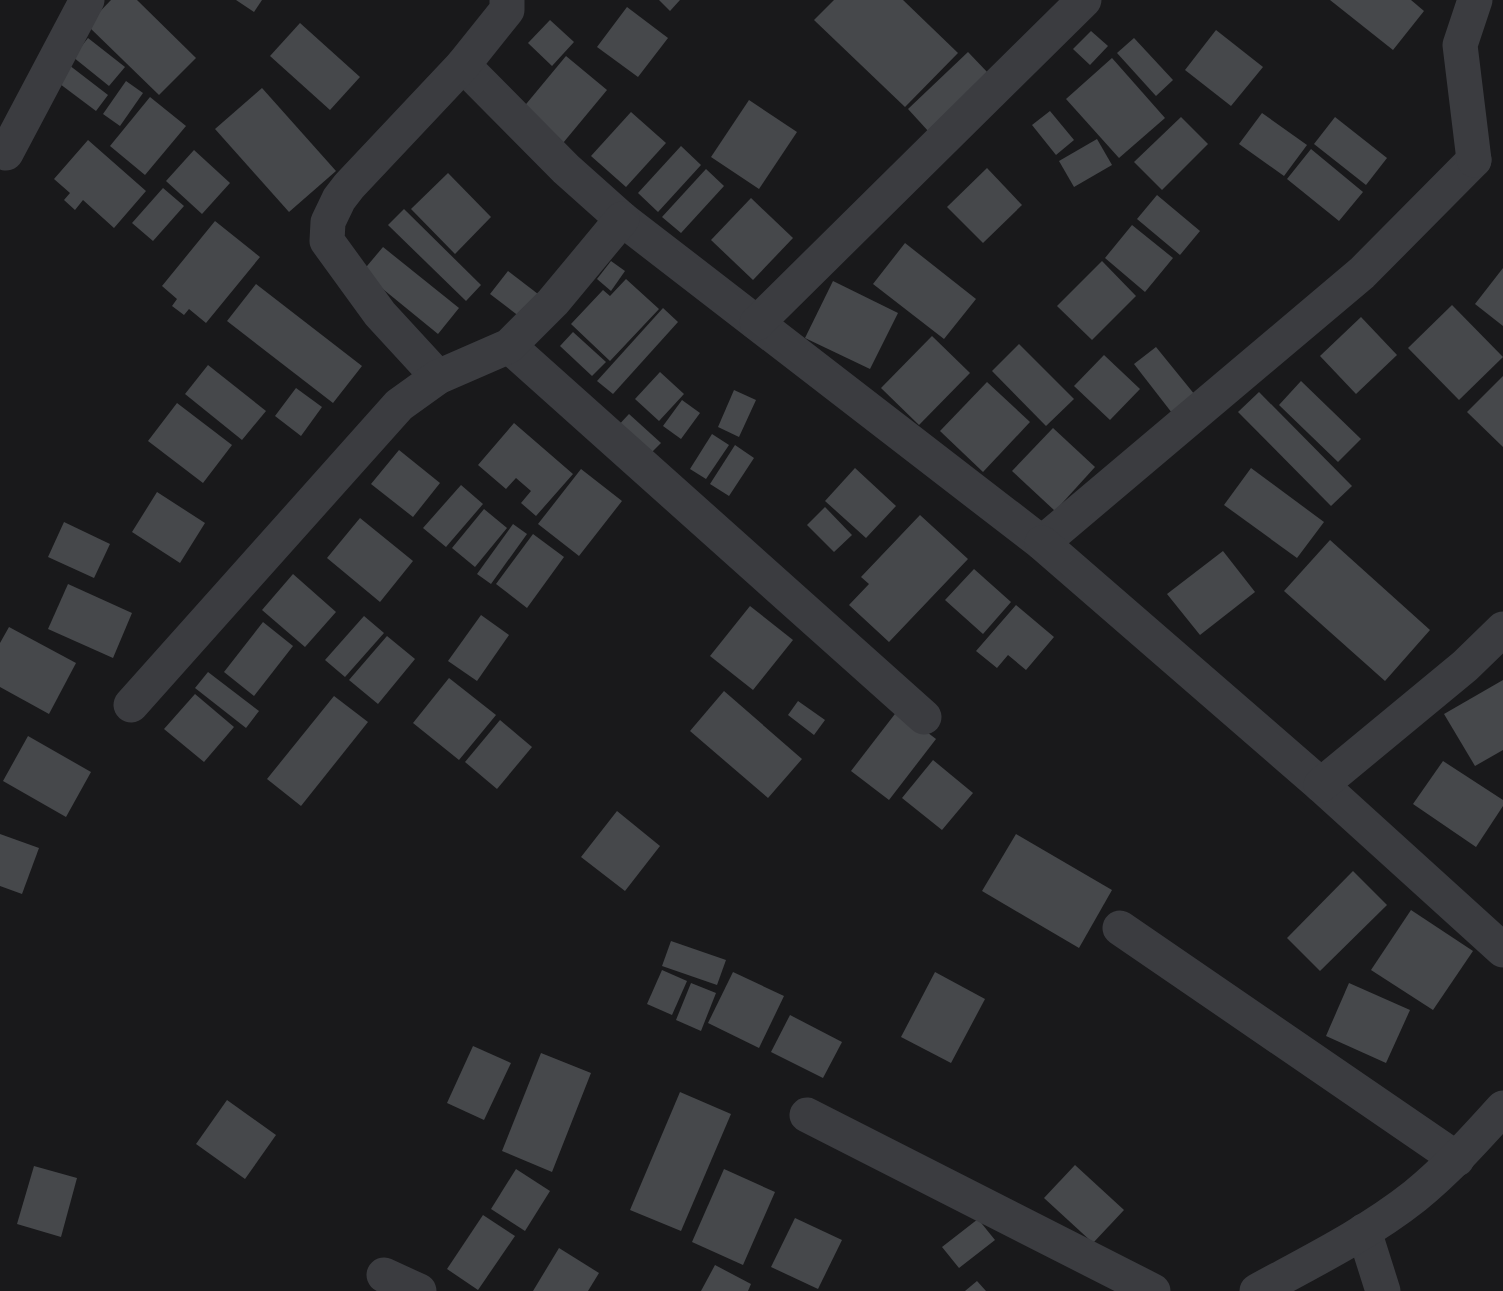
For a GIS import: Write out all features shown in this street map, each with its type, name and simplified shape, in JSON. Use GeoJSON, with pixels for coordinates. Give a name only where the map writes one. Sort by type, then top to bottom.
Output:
{"type":"FeatureCollection","features":[{"type":"Feature","properties":{"kind":"street"},"geometry":{"type":"LineString","coordinates":[[6,153],[87,0]]}},
{"type":"Feature","properties":{"kind":"street"},"geometry":{"type":"LineString","coordinates":[[757,323],[1084,0]]}},
{"type":"Feature","properties":{"kind":"street"},"geometry":{"type":"LineString","coordinates":[[1042,543],[1488,166],[1460,45],[1475,0]]}},
{"type":"Feature","properties":{"kind":"street"},"geometry":{"type":"LineString","coordinates":[[438,377],[380,314],[327,241],[328,222],[349,186],[463,65],[515,3]]}},
{"type":"Feature","properties":{"kind":"street"},"geometry":{"type":"LineString","coordinates":[[463,65],[566,169],[622,219],[1042,543],[1321,785],[1503,950]]}},
{"type":"Feature","properties":{"kind":"street"},"geometry":{"type":"LineString","coordinates":[[131,705],[399,405],[438,377],[509,346],[553,302],[622,219]]}},
{"type":"Feature","properties":{"kind":"street"},"geometry":{"type":"LineString","coordinates":[[509,346],[924,717]]}},
{"type":"Feature","properties":{"kind":"street"},"geometry":{"type":"LineString","coordinates":[[1321,785],[1465,666],[1503,629]]}},
{"type":"Feature","properties":{"kind":"street"},"geometry":{"type":"LineString","coordinates":[[1120,928],[1457,1160]]}},
{"type":"Feature","properties":{"kind":"street"},"geometry":{"type":"LineString","coordinates":[[1257,1291],[1364,1231],[1413,1197],[1457,1160],[1503,1108]]}},
{"type":"Feature","properties":{"kind":"street"},"geometry":{"type":"LineString","coordinates":[[807,1115],[1153,1291]]}},
{"type":"Feature","properties":{"kind":"street"},"geometry":{"type":"LineString","coordinates":[[1364,1231],[1383,1291]]}},
{"type":"Feature","properties":{"kind":"street"},"geometry":{"type":"LineString","coordinates":[[384,1275],[419,1291]]}},
{"type":"Feature","properties":{"kind":"building"},"geometry":{"type":"Polygon","coordinates":[[[111,0],[137,0],[196,58],[159,95],[87,25],[111,0]]]}},
{"type":"Feature","properties":{"kind":"building"},"geometry":{"type":"Polygon","coordinates":[[[236,0],[262,0],[254,12],[236,0]]]}},
{"type":"Feature","properties":{"kind":"building"},"geometry":{"type":"Polygon","coordinates":[[[659,0],[680,0],[670,11],[659,0]]]}},
{"type":"Feature","properties":{"kind":"building"},"geometry":{"type":"Polygon","coordinates":[[[834,0],[903,0],[958,53],[905,107],[814,20],[834,0]]]}},
{"type":"Feature","properties":{"kind":"building"},"geometry":{"type":"Polygon","coordinates":[[[1330,0],[1411,0],[1424,11],[1393,50],[1330,0]]]}},
{"type":"Feature","properties":{"kind":"building"},"geometry":{"type":"Polygon","coordinates":[[[627,7],[668,38],[638,77],[597,47],[627,7]]]}},
{"type":"Feature","properties":{"kind":"building"},"geometry":{"type":"Polygon","coordinates":[[[550,20],[574,42],[552,66],[528,43],[550,20]]]}},
{"type":"Feature","properties":{"kind":"building"},"geometry":{"type":"Polygon","coordinates":[[[300,23],[360,77],[330,110],[270,56],[300,23]]]}},
{"type":"Feature","properties":{"kind":"building"},"geometry":{"type":"Polygon","coordinates":[[[1216,30],[1263,67],[1231,106],[1185,70],[1216,30]]]}},
{"type":"Feature","properties":{"kind":"building"},"geometry":{"type":"Polygon","coordinates":[[[1091,31],[1108,46],[1090,65],[1073,49],[1091,31]]]}},
{"type":"Feature","properties":{"kind":"building"},"geometry":{"type":"Polygon","coordinates":[[[88,38],[125,67],[109,86],[73,57],[88,38]]]}},
{"type":"Feature","properties":{"kind":"building"},"geometry":{"type":"Polygon","coordinates":[[[1134,38],[1173,80],[1156,96],[1117,53],[1134,38]]]}},
{"type":"Feature","properties":{"kind":"building"},"geometry":{"type":"Polygon","coordinates":[[[968,52],[989,74],[929,132],[908,109],[968,52]]]}},
{"type":"Feature","properties":{"kind":"building"},"geometry":{"type":"Polygon","coordinates":[[[566,56],[607,90],[563,143],[522,109],[566,56]]]}},
{"type":"Feature","properties":{"kind":"building"},"geometry":{"type":"Polygon","coordinates":[[[1112,58],[1165,118],[1119,158],[1066,99],[1112,58]]]}},
{"type":"Feature","properties":{"kind":"building"},"geometry":{"type":"Polygon","coordinates":[[[69,65],[108,95],[96,111],[56,81],[69,65]]]}},
{"type":"Feature","properties":{"kind":"building"},"geometry":{"type":"Polygon","coordinates":[[[126,81],[143,93],[120,126],[103,114],[126,81]]]}},
{"type":"Feature","properties":{"kind":"building"},"geometry":{"type":"Polygon","coordinates":[[[262,88],[336,171],[289,212],[215,129],[262,88]]]}},
{"type":"Feature","properties":{"kind":"building"},"geometry":{"type":"Polygon","coordinates":[[[150,97],[186,126],[145,175],[110,146],[150,97]]]}},
{"type":"Feature","properties":{"kind":"building"},"geometry":{"type":"Polygon","coordinates":[[[749,100],[797,132],[759,189],[711,157],[749,100]]]}},
{"type":"Feature","properties":{"kind":"building"},"geometry":{"type":"Polygon","coordinates":[[[1050,111],[1074,140],[1056,155],[1032,125],[1050,111]]]}},
{"type":"Feature","properties":{"kind":"building"},"geometry":{"type":"Polygon","coordinates":[[[631,112],[666,143],[626,187],[591,156],[631,112]]]}},
{"type":"Feature","properties":{"kind":"building"},"geometry":{"type":"Polygon","coordinates":[[[1262,113],[1307,145],[1284,176],[1239,144],[1262,113]]]}},
{"type":"Feature","properties":{"kind":"building"},"geometry":{"type":"Polygon","coordinates":[[[1181,117],[1208,144],[1162,190],[1134,162],[1181,117]]]}},
{"type":"Feature","properties":{"kind":"building"},"geometry":{"type":"Polygon","coordinates":[[[1335,117],[1387,158],[1366,185],[1314,144],[1335,117]]]}},
{"type":"Feature","properties":{"kind":"building"},"geometry":{"type":"Polygon","coordinates":[[[1097,139],[1112,165],[1074,187],[1059,161],[1097,139]]]}},
{"type":"Feature","properties":{"kind":"building"},"geometry":{"type":"Polygon","coordinates":[[[88,140],[146,191],[114,228],[83,200],[75,210],[64,200],[70,193],[54,179],[88,140]]]}},
{"type":"Feature","properties":{"kind":"building"},"geometry":{"type":"Polygon","coordinates":[[[681,146],[701,165],[658,212],[638,193],[681,146]]]}},
{"type":"Feature","properties":{"kind":"building"},"geometry":{"type":"Polygon","coordinates":[[[1311,149],[1363,192],[1339,221],[1287,179],[1311,149]]]}},
{"type":"Feature","properties":{"kind":"building"},"geometry":{"type":"Polygon","coordinates":[[[194,150],[230,183],[202,214],[166,181],[194,150]]]}},
{"type":"Feature","properties":{"kind":"building"},"geometry":{"type":"Polygon","coordinates":[[[987,168],[1022,205],[983,243],[947,207],[987,168]]]}},
{"type":"Feature","properties":{"kind":"building"},"geometry":{"type":"Polygon","coordinates":[[[706,169],[724,186],[681,233],[662,217],[706,169]]]}},
{"type":"Feature","properties":{"kind":"building"},"geometry":{"type":"Polygon","coordinates":[[[448,173],[491,217],[455,254],[411,209],[448,173]]]}},
{"type":"Feature","properties":{"kind":"building"},"geometry":{"type":"Polygon","coordinates":[[[163,188],[184,206],[153,241],[132,223],[163,188]]]}},
{"type":"Feature","properties":{"kind":"building"},"geometry":{"type":"Polygon","coordinates":[[[1157,195],[1200,231],[1180,255],[1137,219],[1157,195]]]}},
{"type":"Feature","properties":{"kind":"building"},"geometry":{"type":"Polygon","coordinates":[[[751,198],[793,238],[753,280],[711,240],[751,198]]]}},
{"type":"Feature","properties":{"kind":"building"},"geometry":{"type":"Polygon","coordinates":[[[404,209],[481,285],[466,301],[388,225],[404,209]]]}},
{"type":"Feature","properties":{"kind":"building"},"geometry":{"type":"Polygon","coordinates":[[[215,221],[260,257],[206,323],[189,309],[184,315],[172,306],[177,299],[162,286],[215,221]]]}},
{"type":"Feature","properties":{"kind":"building"},"geometry":{"type":"Polygon","coordinates":[[[1132,225],[1173,258],[1145,292],[1105,258],[1132,225]]]}},
{"type":"Feature","properties":{"kind":"building"},"geometry":{"type":"Polygon","coordinates":[[[905,243],[976,299],[944,339],[873,284],[905,243]]]}},
{"type":"Feature","properties":{"kind":"building"},"geometry":{"type":"Polygon","coordinates":[[[383,247],[459,308],[438,334],[362,272],[383,247]]]}},
{"type":"Feature","properties":{"kind":"building"},"geometry":{"type":"Polygon","coordinates":[[[611,261],[625,271],[611,291],[597,279],[611,261]]]}},
{"type":"Feature","properties":{"kind":"building"},"geometry":{"type":"Polygon","coordinates":[[[1102,261],[1136,296],[1092,340],[1057,306],[1102,261]]]}},
{"type":"Feature","properties":{"kind":"building"},"geometry":{"type":"Polygon","coordinates":[[[1503,268],[1503,326],[1475,304],[1503,268]]]}},
{"type":"Feature","properties":{"kind":"building"},"geometry":{"type":"Polygon","coordinates":[[[508,271],[538,294],[520,317],[490,294],[508,271]]]}},
{"type":"Feature","properties":{"kind":"building"},"geometry":{"type":"Polygon","coordinates":[[[626,279],[659,309],[610,361],[571,324],[603,290],[610,296],[626,279]]]}},
{"type":"Feature","properties":{"kind":"building"},"geometry":{"type":"Polygon","coordinates":[[[833,281],[898,313],[870,369],[805,338],[833,281]]]}},
{"type":"Feature","properties":{"kind":"building"},"geometry":{"type":"Polygon","coordinates":[[[256,284],[362,366],[333,403],[227,321],[256,284]]]}},
{"type":"Feature","properties":{"kind":"building"},"geometry":{"type":"Polygon","coordinates":[[[1452,305],[1503,357],[1459,400],[1408,348],[1452,305]]]}},
{"type":"Feature","properties":{"kind":"building"},"geometry":{"type":"Polygon","coordinates":[[[663,308],[678,322],[613,394],[597,381],[663,308]]]}},
{"type":"Feature","properties":{"kind":"building"},"geometry":{"type":"Polygon","coordinates":[[[1361,317],[1397,355],[1356,394],[1320,356],[1361,317]]]}},
{"type":"Feature","properties":{"kind":"building"},"geometry":{"type":"Polygon","coordinates":[[[573,332],[606,362],[592,376],[560,346],[573,332]]]}},
{"type":"Feature","properties":{"kind":"building"},"geometry":{"type":"Polygon","coordinates":[[[932,336],[970,373],[919,425],[881,388],[932,336]]]}},
{"type":"Feature","properties":{"kind":"building"},"geometry":{"type":"Polygon","coordinates":[[[1019,344],[1074,399],[1046,426],[992,371],[1019,344]]]}},
{"type":"Feature","properties":{"kind":"building"},"geometry":{"type":"Polygon","coordinates":[[[1156,347],[1195,395],[1172,413],[1134,364],[1156,347]]]}},
{"type":"Feature","properties":{"kind":"building"},"geometry":{"type":"Polygon","coordinates":[[[1104,355],[1140,389],[1110,420],[1074,386],[1104,355]]]}},
{"type":"Feature","properties":{"kind":"building"},"geometry":{"type":"Polygon","coordinates":[[[208,365],[266,411],[242,440],[185,394],[208,365]]]}},
{"type":"Feature","properties":{"kind":"building"},"geometry":{"type":"Polygon","coordinates":[[[660,372],[684,394],[659,421],[635,399],[660,372]]]}},
{"type":"Feature","properties":{"kind":"building"},"geometry":{"type":"Polygon","coordinates":[[[1503,376],[1503,447],[1467,412],[1503,376]]]}},
{"type":"Feature","properties":{"kind":"building"},"geometry":{"type":"Polygon","coordinates":[[[1301,381],[1361,439],[1338,462],[1279,405],[1301,381]]]}},
{"type":"Feature","properties":{"kind":"building"},"geometry":{"type":"Polygon","coordinates":[[[987,382],[1030,422],[983,472],[940,431],[987,382]]]}},
{"type":"Feature","properties":{"kind":"building"},"geometry":{"type":"Polygon","coordinates":[[[296,388],[322,407],[301,436],[275,416],[296,388]]]}},
{"type":"Feature","properties":{"kind":"building"},"geometry":{"type":"Polygon","coordinates":[[[734,390],[756,400],[739,437],[718,427],[734,390]]]}},
{"type":"Feature","properties":{"kind":"building"},"geometry":{"type":"Polygon","coordinates":[[[1259,392],[1352,486],[1331,506],[1238,412],[1259,392]]]}},
{"type":"Feature","properties":{"kind":"building"},"geometry":{"type":"Polygon","coordinates":[[[682,400],[700,413],[681,439],[663,426],[682,400]]]}},
{"type":"Feature","properties":{"kind":"building"},"geometry":{"type":"Polygon","coordinates":[[[177,403],[232,445],[203,483],[148,441],[177,403]]]}},
{"type":"Feature","properties":{"kind":"building"},"geometry":{"type":"Polygon","coordinates":[[[629,414],[661,443],[646,458],[615,429],[629,414]]]}},
{"type":"Feature","properties":{"kind":"building"},"geometry":{"type":"Polygon","coordinates":[[[514,423],[573,474],[536,516],[521,503],[531,491],[516,478],[506,489],[478,465],[514,423]]]}},
{"type":"Feature","properties":{"kind":"building"},"geometry":{"type":"Polygon","coordinates":[[[1053,428],[1095,467],[1055,511],[1012,471],[1053,428]]]}},
{"type":"Feature","properties":{"kind":"building"},"geometry":{"type":"Polygon","coordinates":[[[712,434],[729,445],[706,479],[690,469],[712,434]]]}},
{"type":"Feature","properties":{"kind":"building"},"geometry":{"type":"Polygon","coordinates":[[[735,445],[754,458],[729,496],[710,484],[735,445]]]}},
{"type":"Feature","properties":{"kind":"building"},"geometry":{"type":"Polygon","coordinates":[[[399,450],[440,483],[413,517],[371,484],[399,450]]]}},
{"type":"Feature","properties":{"kind":"building"},"geometry":{"type":"Polygon","coordinates":[[[855,468],[896,506],[866,538],[825,501],[855,468]]]}},
{"type":"Feature","properties":{"kind":"building"},"geometry":{"type":"Polygon","coordinates":[[[1251,468],[1324,522],[1297,558],[1224,505],[1251,468]]]}},
{"type":"Feature","properties":{"kind":"building"},"geometry":{"type":"Polygon","coordinates":[[[581,469],[622,501],[579,556],[538,524],[581,469]]]}},
{"type":"Feature","properties":{"kind":"building"},"geometry":{"type":"Polygon","coordinates":[[[461,485],[483,504],[446,547],[423,528],[461,485]]]}},
{"type":"Feature","properties":{"kind":"building"},"geometry":{"type":"Polygon","coordinates":[[[157,492],[205,523],[180,563],[132,532],[157,492]]]}},
{"type":"Feature","properties":{"kind":"building"},"geometry":{"type":"Polygon","coordinates":[[[825,507],[852,535],[834,552],[807,525],[825,507]]]}},
{"type":"Feature","properties":{"kind":"building"},"geometry":{"type":"Polygon","coordinates":[[[484,509],[507,528],[475,567],[452,548],[484,509]]]}},
{"type":"Feature","properties":{"kind":"building"},"geometry":{"type":"Polygon","coordinates":[[[920,515],[968,559],[889,642],[849,605],[869,584],[861,577],[920,515]]]}},
{"type":"Feature","properties":{"kind":"building"},"geometry":{"type":"Polygon","coordinates":[[[360,518],[413,561],[380,602],[327,558],[360,518]]]}},
{"type":"Feature","properties":{"kind":"building"},"geometry":{"type":"Polygon","coordinates":[[[64,522],[110,544],[94,578],[48,557],[64,522]]]}},
{"type":"Feature","properties":{"kind":"building"},"geometry":{"type":"Polygon","coordinates":[[[513,524],[527,534],[491,584],[477,574],[513,524]]]}},
{"type":"Feature","properties":{"kind":"building"},"geometry":{"type":"Polygon","coordinates":[[[533,534],[564,557],[527,608],[496,584],[533,534]]]}},
{"type":"Feature","properties":{"kind":"building"},"geometry":{"type":"Polygon","coordinates":[[[1330,540],[1430,630],[1385,681],[1284,591],[1330,540]]]}},
{"type":"Feature","properties":{"kind":"building"},"geometry":{"type":"Polygon","coordinates":[[[1223,551],[1255,592],[1200,635],[1167,594],[1223,551]]]}},
{"type":"Feature","properties":{"kind":"building"},"geometry":{"type":"Polygon","coordinates":[[[974,569],[1011,602],[983,634],[945,600],[974,569]]]}},
{"type":"Feature","properties":{"kind":"building"},"geometry":{"type":"Polygon","coordinates":[[[293,574],[336,612],[305,647],[262,610],[293,574]]]}},
{"type":"Feature","properties":{"kind":"building"},"geometry":{"type":"Polygon","coordinates":[[[68,584],[132,613],[113,658],[48,629],[68,584]]]}},
{"type":"Feature","properties":{"kind":"building"},"geometry":{"type":"Polygon","coordinates":[[[1016,605],[1054,637],[1026,670],[1008,655],[997,668],[976,651],[1016,605]]]}},
{"type":"Feature","properties":{"kind":"building"},"geometry":{"type":"Polygon","coordinates":[[[750,606],[793,640],[753,690],[710,656],[750,606]]]}},
{"type":"Feature","properties":{"kind":"building"},"geometry":{"type":"Polygon","coordinates":[[[481,615],[509,635],[477,681],[448,661],[481,615]]]}},
{"type":"Feature","properties":{"kind":"building"},"geometry":{"type":"Polygon","coordinates":[[[364,616],[384,633],[345,677],[325,660],[364,616]]]}},
{"type":"Feature","properties":{"kind":"building"},"geometry":{"type":"Polygon","coordinates":[[[263,622],[293,646],[254,696],[224,672],[263,622]]]}},
{"type":"Feature","properties":{"kind":"building"},"geometry":{"type":"Polygon","coordinates":[[[9,627],[76,663],[49,714],[0,687],[0,643],[9,627]]]}},
{"type":"Feature","properties":{"kind":"building"},"geometry":{"type":"Polygon","coordinates":[[[387,636],[415,659],[378,704],[349,680],[387,636]]]}},
{"type":"Feature","properties":{"kind":"building"},"geometry":{"type":"Polygon","coordinates":[[[208,672],[259,711],[246,728],[195,688],[208,672]]]}},
{"type":"Feature","properties":{"kind":"building"},"geometry":{"type":"Polygon","coordinates":[[[449,678],[496,715],[459,760],[413,723],[449,678]]]}},
{"type":"Feature","properties":{"kind":"building"},"geometry":{"type":"Polygon","coordinates":[[[1503,680],[1503,750],[1475,766],[1444,714],[1503,680]]]}},
{"type":"Feature","properties":{"kind":"building"},"geometry":{"type":"Polygon","coordinates":[[[724,691],[802,759],[768,798],[690,731],[724,691]]]}},
{"type":"Feature","properties":{"kind":"building"},"geometry":{"type":"Polygon","coordinates":[[[195,694],[234,727],[204,762],[164,729],[195,694]]]}},
{"type":"Feature","properties":{"kind":"building"},"geometry":{"type":"Polygon","coordinates":[[[334,696],[368,722],[301,806],[267,779],[334,696]]]}},
{"type":"Feature","properties":{"kind":"building"},"geometry":{"type":"Polygon","coordinates":[[[798,701],[825,720],[814,735],[788,715],[798,701]]]}},
{"type":"Feature","properties":{"kind":"building"},"geometry":{"type":"Polygon","coordinates":[[[898,710],[936,739],[889,800],[851,771],[898,710]]]}},
{"type":"Feature","properties":{"kind":"building"},"geometry":{"type":"Polygon","coordinates":[[[500,720],[532,747],[497,789],[465,762],[500,720]]]}},
{"type":"Feature","properties":{"kind":"building"},"geometry":{"type":"Polygon","coordinates":[[[28,736],[91,772],[66,817],[3,781],[28,736]]]}},
{"type":"Feature","properties":{"kind":"building"},"geometry":{"type":"Polygon","coordinates":[[[933,760],[973,793],[942,830],[902,798],[933,760]]]}},
{"type":"Feature","properties":{"kind":"building"},"geometry":{"type":"Polygon","coordinates":[[[1443,761],[1503,800],[1503,806],[1476,847],[1413,804],[1443,761]]]}},
{"type":"Feature","properties":{"kind":"building"},"geometry":{"type":"Polygon","coordinates":[[[617,811],[660,846],[625,891],[581,857],[617,811]]]}},
{"type":"Feature","properties":{"kind":"building"},"geometry":{"type":"Polygon","coordinates":[[[0,834],[39,848],[22,894],[0,886],[0,834]]]}},
{"type":"Feature","properties":{"kind":"building"},"geometry":{"type":"Polygon","coordinates":[[[1016,834],[1112,890],[1079,948],[982,891],[1016,834]]]}},
{"type":"Feature","properties":{"kind":"building"},"geometry":{"type":"Polygon","coordinates":[[[1353,871],[1387,905],[1320,971],[1287,938],[1353,871]]]}},
{"type":"Feature","properties":{"kind":"building"},"geometry":{"type":"Polygon","coordinates":[[[1411,910],[1473,951],[1433,1010],[1371,970],[1411,910]]]}},
{"type":"Feature","properties":{"kind":"building"},"geometry":{"type":"Polygon","coordinates":[[[671,941],[726,960],[717,985],[662,966],[671,941]]]}},
{"type":"Feature","properties":{"kind":"building"},"geometry":{"type":"Polygon","coordinates":[[[662,970],[687,981],[672,1015],[647,1004],[662,970]]]}},
{"type":"Feature","properties":{"kind":"building"},"geometry":{"type":"Polygon","coordinates":[[[733,972],[784,996],[759,1048],[708,1023],[733,972]]]}},
{"type":"Feature","properties":{"kind":"building"},"geometry":{"type":"Polygon","coordinates":[[[935,972],[985,999],[951,1063],[901,1037],[935,972]]]}},
{"type":"Feature","properties":{"kind":"building"},"geometry":{"type":"Polygon","coordinates":[[[691,983],[716,993],[701,1031],[676,1020],[691,983]]]}},
{"type":"Feature","properties":{"kind":"building"},"geometry":{"type":"Polygon","coordinates":[[[1349,983],[1410,1010],[1386,1063],[1326,1036],[1349,983]]]}},
{"type":"Feature","properties":{"kind":"building"},"geometry":{"type":"Polygon","coordinates":[[[790,1015],[842,1042],[823,1078],[771,1052],[790,1015]]]}},
{"type":"Feature","properties":{"kind":"building"},"geometry":{"type":"Polygon","coordinates":[[[473,1046],[511,1063],[484,1120],[447,1103],[473,1046]]]}},
{"type":"Feature","properties":{"kind":"building"},"geometry":{"type":"Polygon","coordinates":[[[541,1053],[591,1073],[552,1172],[502,1151],[541,1053]]]}},
{"type":"Feature","properties":{"kind":"building"},"geometry":{"type":"Polygon","coordinates":[[[680,1092],[731,1114],[681,1231],[630,1210],[680,1092]]]}},
{"type":"Feature","properties":{"kind":"building"},"geometry":{"type":"Polygon","coordinates":[[[227,1100],[276,1135],[245,1179],[196,1144],[227,1100]]]}},
{"type":"Feature","properties":{"kind":"building"},"geometry":{"type":"Polygon","coordinates":[[[1075,1165],[1124,1210],[1093,1243],[1044,1198],[1075,1165]]]}},
{"type":"Feature","properties":{"kind":"building"},"geometry":{"type":"Polygon","coordinates":[[[34,1166],[77,1178],[61,1237],[17,1224],[34,1166]]]}},
{"type":"Feature","properties":{"kind":"building"},"geometry":{"type":"Polygon","coordinates":[[[516,1169],[550,1191],[525,1231],[491,1209],[516,1169]]]}},
{"type":"Feature","properties":{"kind":"building"},"geometry":{"type":"Polygon","coordinates":[[[724,1169],[775,1192],[743,1265],[692,1242],[724,1169]]]}},
{"type":"Feature","properties":{"kind":"building"},"geometry":{"type":"Polygon","coordinates":[[[483,1215],[515,1236],[478,1290],[447,1269],[483,1215]]]}},
{"type":"Feature","properties":{"kind":"building"},"geometry":{"type":"Polygon","coordinates":[[[795,1218],[842,1240],[818,1289],[771,1267],[795,1218]]]}},
{"type":"Feature","properties":{"kind":"building"},"geometry":{"type":"Polygon","coordinates":[[[978,1219],[995,1240],[959,1268],[942,1247],[978,1219]]]}},
{"type":"Feature","properties":{"kind":"building"},"geometry":{"type":"Polygon","coordinates":[[[559,1248],[599,1273],[588,1291],[533,1291],[559,1248]]]}},
{"type":"Feature","properties":{"kind":"building"},"geometry":{"type":"Polygon","coordinates":[[[715,1265],[751,1284],[748,1291],[701,1291],[715,1265]]]}},
{"type":"Feature","properties":{"kind":"building"},"geometry":{"type":"Polygon","coordinates":[[[977,1281],[986,1291],[965,1291],[977,1281]]]}}]}
